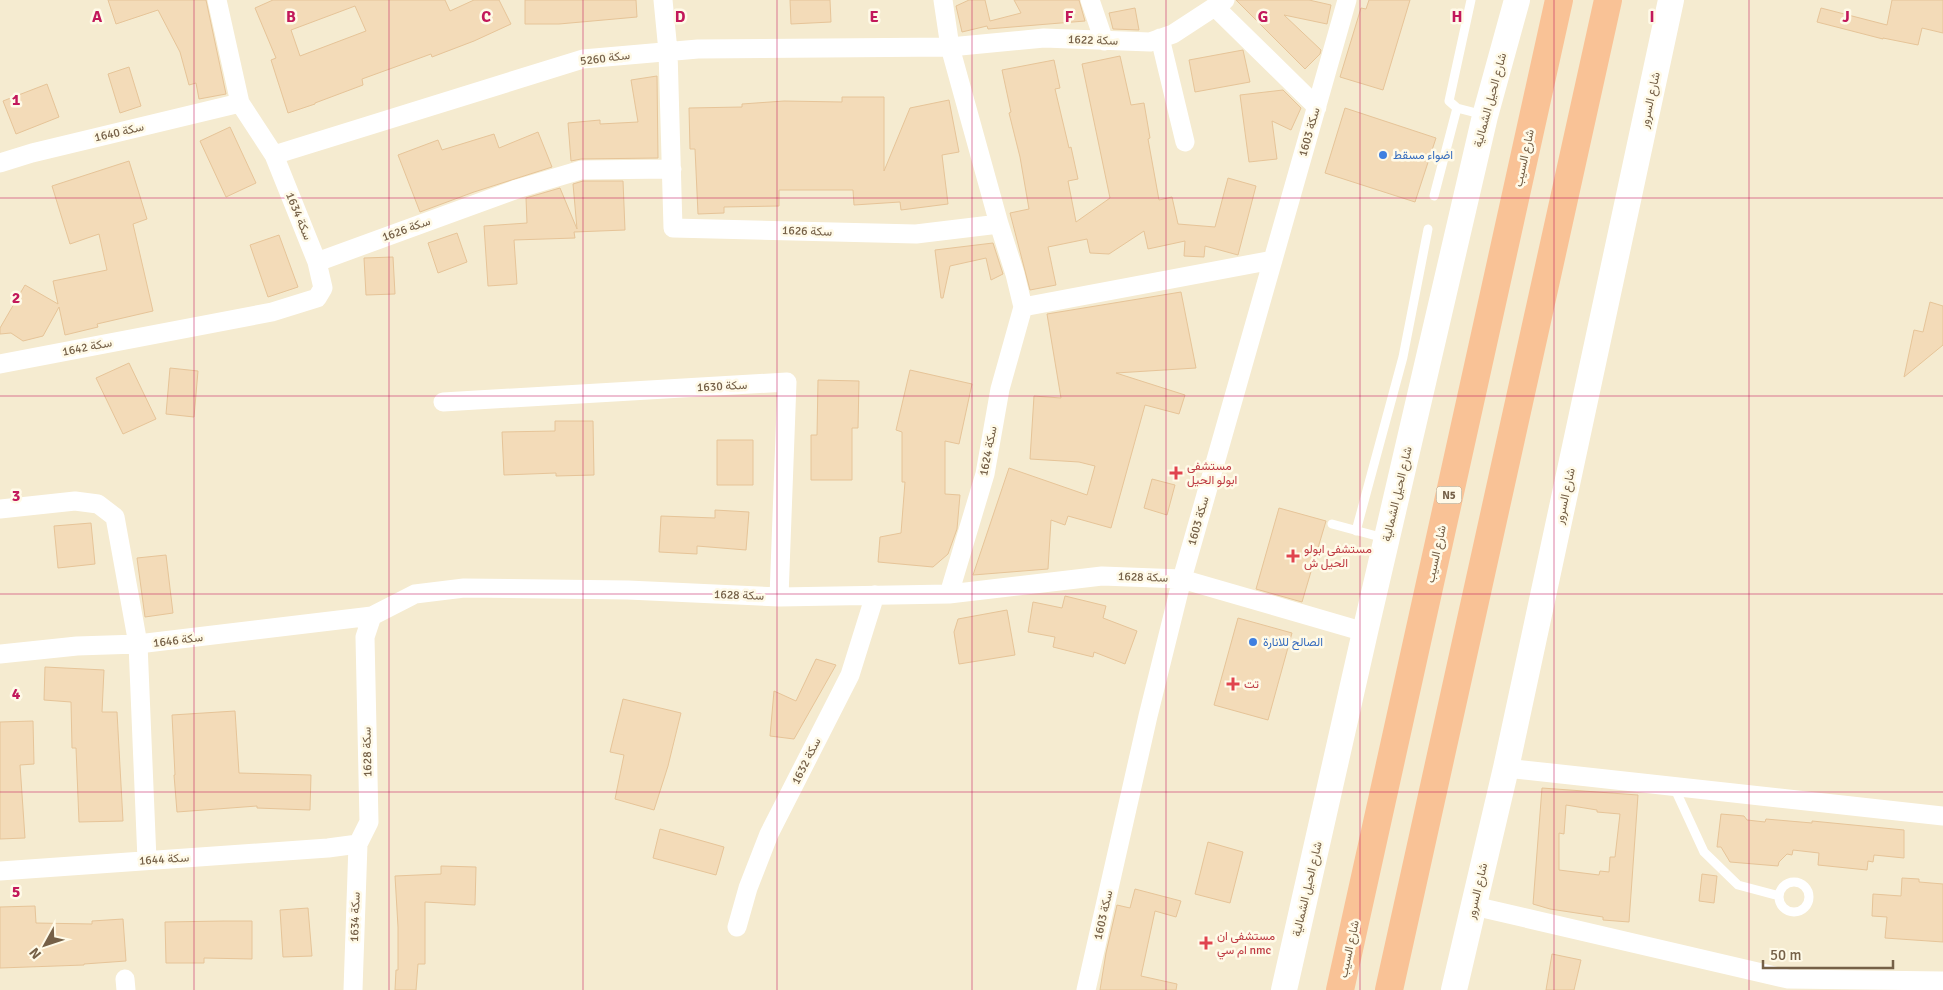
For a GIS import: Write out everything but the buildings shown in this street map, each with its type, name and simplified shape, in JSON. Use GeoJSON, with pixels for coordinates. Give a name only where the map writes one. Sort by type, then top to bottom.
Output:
{"type":"FeatureCollection","features":[{"type":"Feature","properties":{"kind":"highway","name":"شارع السيب"},"geometry":{"type":"LineString","coordinates":[[1340,990],[1559,0]]}},
{"type":"Feature","properties":{"kind":"highway"},"geometry":{"type":"LineString","coordinates":[[1389,990],[1608,0]]}},
{"type":"Feature","properties":{"kind":"street","name":"سكة 1634"},"geometry":{"type":"LineString","coordinates":[[175,331],[251,317],[306,303],[317,298],[323,288],[317,262],[274,155],[240,103],[217,0]]}},
{"type":"Feature","properties":{"kind":"street","name":"سكة 1626"},"geometry":{"type":"LineString","coordinates":[[663,0],[668,51],[673,228],[916,234],[999,224]]}},
{"type":"Feature","properties":{"kind":"street","name":"سكة 1624"},"geometry":{"type":"LineString","coordinates":[[942,0],[950,47],[1023,307],[1000,389],[985,474],[949,594]]}},
{"type":"Feature","properties":{"kind":"street"},"geometry":{"type":"LineString","coordinates":[[1090,0],[1104,41]]}},
{"type":"Feature","properties":{"kind":"street","name":"سكة 1603"},"geometry":{"type":"LineString","coordinates":[[1086,990],[1148,716],[1182,579],[1347,0]]}},
{"type":"Feature","properties":{"kind":"street","name":"شارع الحيل الشمالية"},"geometry":{"type":"LineString","coordinates":[[1284,990],[1386,539],[1415,361],[1517,0]]}},
{"type":"Feature","properties":{"kind":"street","name":"شارع السرور"},"geometry":{"type":"LineString","coordinates":[[1454,990],[1506,768],[1671,0]]}},
{"type":"Feature","properties":{"kind":"street","name":"سكة 1622"},"geometry":{"type":"LineString","coordinates":[[950,47],[1044,38],[1150,42],[1173,34],[1220,4]]}},
{"type":"Feature","properties":{"kind":"street"},"geometry":{"type":"LineString","coordinates":[[1220,4],[1317,107]]}},
{"type":"Feature","properties":{"kind":"street"},"geometry":{"type":"LineString","coordinates":[[1160,38],[1185,142]]}},
{"type":"Feature","properties":{"kind":"street","name":"سكة 5260"},"geometry":{"type":"LineString","coordinates":[[274,155],[583,59],[698,49],[950,47]]}},
{"type":"Feature","properties":{"kind":"street","name":"سكة 1640"},"geometry":{"type":"LineString","coordinates":[[0,163],[32,153],[240,103]]}},
{"type":"Feature","properties":{"kind":"street","name":"سكة 1626"},"geometry":{"type":"LineString","coordinates":[[317,262],[516,189],[581,170],[672,169]]}},
{"type":"Feature","properties":{"kind":"street"},"geometry":{"type":"LineString","coordinates":[[1023,307],[1273,260]]}},
{"type":"Feature","properties":{"kind":"street","name":"سكة 1642"},"geometry":{"type":"LineString","coordinates":[[0,364],[175,331]]}},
{"type":"Feature","properties":{"kind":"street","name":"سكة 1630"},"geometry":{"type":"LineString","coordinates":[[443,402],[787,382],[779,597]]}},
{"type":"Feature","properties":{"kind":"street"},"geometry":{"type":"LineString","coordinates":[[0,508],[75,501],[98,504],[115,517],[138,644],[77,646],[0,654]]}},
{"type":"Feature","properties":{"kind":"street","name":"سكة 1628"},"geometry":{"type":"LineString","coordinates":[[358,844],[368,822],[365,637],[372,616],[416,594],[464,588],[628,590],[779,597],[949,594],[1102,576],[1182,579],[1365,632]]}},
{"type":"Feature","properties":{"kind":"street","name":"سكة 1632"},"geometry":{"type":"LineString","coordinates":[[737,927],[748,888],[769,834],[850,675],[875,595]]}},
{"type":"Feature","properties":{"kind":"street","name":"سكة 1646"},"geometry":{"type":"LineString","coordinates":[[147,860],[138,644],[372,616]]}},
{"type":"Feature","properties":{"kind":"street"},"geometry":{"type":"LineString","coordinates":[[1506,768],[1943,816]]}},
{"type":"Feature","properties":{"kind":"street","name":"سكة 1634"},"geometry":{"type":"LineString","coordinates":[[353,990],[358,844]]}},
{"type":"Feature","properties":{"kind":"street","name":"سكة 1644"},"geometry":{"type":"LineString","coordinates":[[0,871],[328,848],[358,844]]}},
{"type":"Feature","properties":{"kind":"street"},"geometry":{"type":"LineString","coordinates":[[1474,906],[1787,984],[1943,981]]}},
{"type":"Feature","properties":{"kind":"lane"},"geometry":{"type":"LineString","coordinates":[[1471,0],[1449,101],[1457,108],[1485,116]]}},
{"type":"Feature","properties":{"kind":"lane"},"geometry":{"type":"LineString","coordinates":[[1434,196],[1457,108]]}},
{"type":"Feature","properties":{"kind":"lane"},"geometry":{"type":"LineString","coordinates":[[1356,531],[1415,361],[1428,229]]}},
{"type":"Feature","properties":{"kind":"lane"},"geometry":{"type":"LineString","coordinates":[[1332,524],[1386,539]]}},
{"type":"Feature","properties":{"kind":"lane"},"geometry":{"type":"LineString","coordinates":[[1674,786],[1704,852],[1738,885],[1779,896]]}},
{"type":"Feature","properties":{"kind":"shaded area"},"geometry":{"type":"Polygon","coordinates":[[[0,0],[1943,0],[1943,990],[0,990],[0,0]]]}},
{"type":"Feature","properties":{"kind":"place","name":"اضواء مسقط"},"geometry":{"type":"Point","coordinates":[1383,155]}},
{"type":"Feature","properties":{"kind":"place","name":"مستشفى ابولو الحيل"},"geometry":{"type":"Point","coordinates":[1176,473]}},
{"type":"Feature","properties":{"kind":"place","name":"مستشفى ابولو الحيل ش"},"geometry":{"type":"Point","coordinates":[1293,556]}},
{"type":"Feature","properties":{"kind":"place","name":"الصالح للانارة"},"geometry":{"type":"Point","coordinates":[1253,642]}},
{"type":"Feature","properties":{"kind":"place","name":"تت"},"geometry":{"type":"Point","coordinates":[1233,684]}},
{"type":"Feature","properties":{"kind":"place","name":"مستشفى ان ام سي nmc"},"geometry":{"type":"Point","coordinates":[1206,943]}}]}
